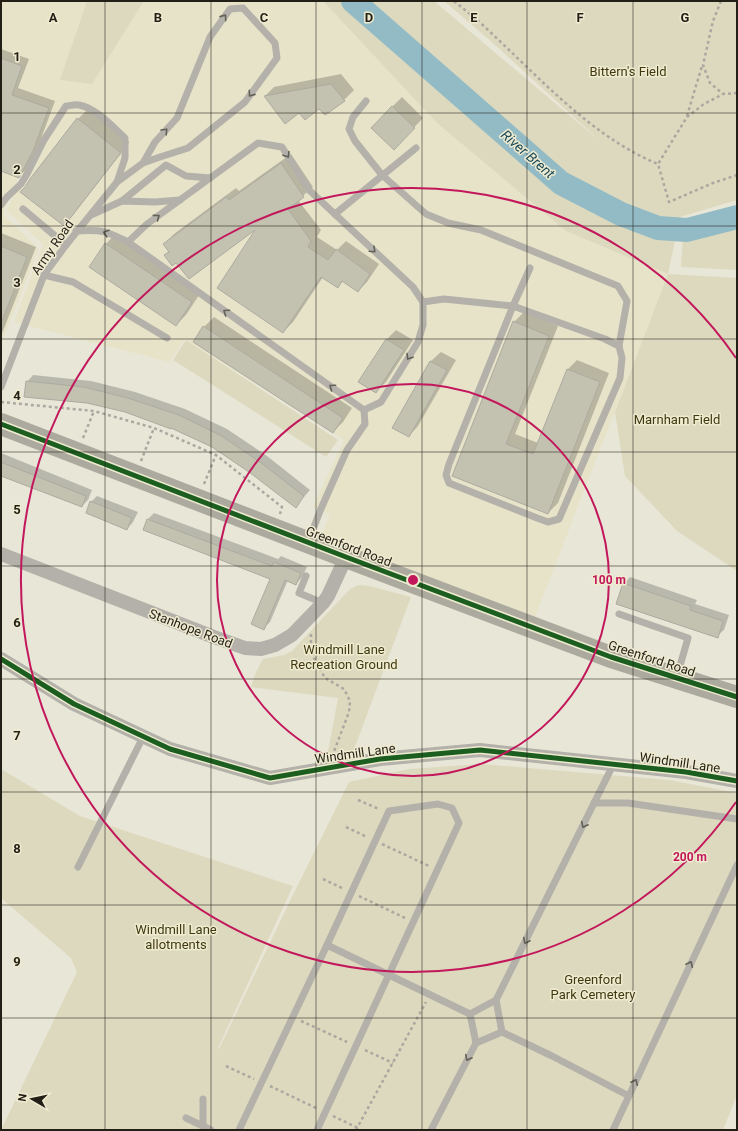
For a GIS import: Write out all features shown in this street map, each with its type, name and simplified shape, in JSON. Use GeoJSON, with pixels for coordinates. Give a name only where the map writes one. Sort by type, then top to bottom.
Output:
{"type":"FeatureCollection","features":[{"type":"Feature","properties":{"kind":"main road","name":"Greenford Road"},"geometry":{"type":"LineString","coordinates":[[1,424],[346,557],[612,657],[737,697]]}},
{"type":"Feature","properties":{"kind":"street","name":"Stanhope Road"},"geometry":{"type":"LineString","coordinates":[[1,554],[214,637],[245,648],[261,649],[275,645],[292,635],[323,603],[328,596],[346,557]]}},
{"type":"Feature","properties":{"kind":"street","name":"Windmill Lane"},"geometry":{"type":"LineString","coordinates":[[1,659],[74,704],[170,749],[270,778],[380,759],[480,750],[686,772],[737,781]]}},
{"type":"Feature","properties":{"kind":"lane"},"geometry":{"type":"LineString","coordinates":[[243,8],[275,43],[277,58],[245,102],[188,148],[160,156],[143,163],[155,142],[177,118],[210,37],[230,9],[243,8]]}},
{"type":"Feature","properties":{"kind":"lane"},"geometry":{"type":"LineString","coordinates":[[366,101],[353,117],[349,129],[355,140],[382,174],[426,214],[448,223],[481,230],[618,286],[627,301],[619,346],[622,358],[620,378],[559,519],[548,522],[449,483],[446,475],[449,464],[513,306],[530,268]]}},
{"type":"Feature","properties":{"kind":"lane"},"geometry":{"type":"LineString","coordinates":[[1,205],[27,174],[44,140],[66,106],[81,105],[99,114],[125,138],[125,158],[117,182]]}},
{"type":"Feature","properties":{"kind":"lane"},"geometry":{"type":"LineString","coordinates":[[128,242],[147,224],[258,143],[282,147],[309,190],[413,287],[423,302],[423,325],[418,342],[380,402],[364,410]]}},
{"type":"Feature","properties":{"kind":"lane"},"geometry":{"type":"LineString","coordinates":[[335,214],[382,174],[416,148]]}},
{"type":"Feature","properties":{"kind":"lane","name":"Army Road"},"geometry":{"type":"LineString","coordinates":[[1,387],[44,275],[76,231],[117,182],[143,163]]}},
{"type":"Feature","properties":{"kind":"lane"},"geometry":{"type":"LineString","coordinates":[[89,216],[122,201],[166,165],[186,176],[210,178]]}},
{"type":"Feature","properties":{"kind":"lane"},"geometry":{"type":"LineString","coordinates":[[122,201],[155,202],[180,200]]}},
{"type":"Feature","properties":{"kind":"lane"},"geometry":{"type":"LineString","coordinates":[[23,209],[66,244]]}},
{"type":"Feature","properties":{"kind":"lane"},"geometry":{"type":"LineString","coordinates":[[76,231],[94,229],[107,232],[128,242],[364,410]]}},
{"type":"Feature","properties":{"kind":"lane"},"geometry":{"type":"LineString","coordinates":[[44,275],[73,282],[167,338]]}},
{"type":"Feature","properties":{"kind":"lane"},"geometry":{"type":"LineString","coordinates":[[423,302],[444,299],[513,306],[605,339],[619,346]]}},
{"type":"Feature","properties":{"kind":"lane"},"geometry":{"type":"LineString","coordinates":[[308,542],[347,450],[365,424],[364,410]]}},
{"type":"Feature","properties":{"kind":"lane"},"geometry":{"type":"LineString","coordinates":[[306,576],[299,592],[323,603]]}},
{"type":"Feature","properties":{"kind":"lane"},"geometry":{"type":"LineString","coordinates":[[619,614],[688,638],[676,678]]}},
{"type":"Feature","properties":{"kind":"lane"},"geometry":{"type":"LineString","coordinates":[[78,866],[144,737]]}},
{"type":"Feature","properties":{"kind":"lane"},"geometry":{"type":"LineString","coordinates":[[470,1014],[496,1000],[614,765]]}},
{"type":"Feature","properties":{"kind":"lane"},"geometry":{"type":"LineString","coordinates":[[594,803],[628,803],[737,820]]}},
{"type":"Feature","properties":{"kind":"lane"},"geometry":{"type":"LineString","coordinates":[[239,1130],[389,811],[438,804],[452,808],[459,823],[317,1130]]}},
{"type":"Feature","properties":{"kind":"lane"},"geometry":{"type":"LineString","coordinates":[[613,1130],[737,865]]}},
{"type":"Feature","properties":{"kind":"lane"},"geometry":{"type":"LineString","coordinates":[[327,945],[470,1014]]}},
{"type":"Feature","properties":{"kind":"lane"},"geometry":{"type":"LineString","coordinates":[[496,1000],[502,1032]]}},
{"type":"Feature","properties":{"kind":"lane"},"geometry":{"type":"LineString","coordinates":[[431,1130],[476,1043],[470,1014]]}},
{"type":"Feature","properties":{"kind":"lane"},"geometry":{"type":"LineString","coordinates":[[476,1043],[502,1032],[629,1096]]}},
{"type":"Feature","properties":{"kind":"lane"},"geometry":{"type":"LineString","coordinates":[[203,1099],[203,1126]]}},
{"type":"Feature","properties":{"kind":"lane"},"geometry":{"type":"LineString","coordinates":[[186,1118],[211,1130]]}},
{"type":"Feature","properties":{"kind":"path"},"geometry":{"type":"LineString","coordinates":[[454,1],[488,30],[561,100],[597,128],[624,146],[658,164]]}},
{"type":"Feature","properties":{"kind":"path"},"geometry":{"type":"LineString","coordinates":[[722,1],[713,21],[703,65],[687,117],[658,164],[669,202],[737,175]]}},
{"type":"Feature","properties":{"kind":"path"},"geometry":{"type":"LineString","coordinates":[[703,65],[710,83],[723,94]]}},
{"type":"Feature","properties":{"kind":"path"},"geometry":{"type":"LineString","coordinates":[[687,117],[704,104],[723,94],[737,93]]}},
{"type":"Feature","properties":{"kind":"path"},"geometry":{"type":"LineString","coordinates":[[1,402],[94,411],[154,428],[216,455],[282,508],[274,529]]}},
{"type":"Feature","properties":{"kind":"path"},"geometry":{"type":"LineString","coordinates":[[78,453],[94,411]]}},
{"type":"Feature","properties":{"kind":"path"},"geometry":{"type":"LineString","coordinates":[[136,475],[154,428]]}},
{"type":"Feature","properties":{"kind":"path"},"geometry":{"type":"LineString","coordinates":[[198,499],[216,455]]}},
{"type":"Feature","properties":{"kind":"path"},"geometry":{"type":"LineString","coordinates":[[306,621],[311,631],[311,644],[314,658],[325,678],[344,689],[350,701],[349,712],[330,759],[332,767]]}},
{"type":"Feature","properties":{"kind":"path"},"geometry":{"type":"LineString","coordinates":[[358,800],[388,813]]}},
{"type":"Feature","properties":{"kind":"path"},"geometry":{"type":"LineString","coordinates":[[346,827],[437,870]]}},
{"type":"Feature","properties":{"kind":"path"},"geometry":{"type":"LineString","coordinates":[[322,879],[413,922]]}},
{"type":"Feature","properties":{"kind":"path"},"geometry":{"type":"LineString","coordinates":[[226,1066],[325,1112],[357,1129],[430,995]]}},
{"type":"Feature","properties":{"kind":"path"},"geometry":{"type":"LineString","coordinates":[[293,1017],[393,1064]]}},
{"type":"Feature","properties":{"kind":"shaded area"},"geometry":{"type":"Polygon","coordinates":[[[1,1],[87,1],[60,80],[92,84],[144,1],[323,1],[437,123],[566,231],[668,274],[532,625],[317,545],[330,515],[313,507],[344,440],[185,339],[169,362],[14,322],[43,244],[7,211],[44,118],[3,214],[39,249],[1,344],[1,1]]]}},
{"type":"Feature","properties":{"kind":"green space"},"geometry":{"type":"Polygon","coordinates":[[[87,1],[144,1],[92,84],[60,80],[87,1]]]}},
{"type":"Feature","properties":{"kind":"green space","name":"Bittern's Field"},"geometry":{"type":"Polygon","coordinates":[[[323,1],[434,1],[601,142],[494,44],[444,1],[737,1],[737,200],[680,217],[668,274],[566,231],[437,123],[323,1]]]}},
{"type":"Feature","properties":{"kind":"green space"},"geometry":{"type":"Polygon","coordinates":[[[737,222],[737,270],[681,267],[683,236],[737,222]]]}},
{"type":"Feature","properties":{"kind":"green space","name":"Marnham Field"},"geometry":{"type":"Polygon","coordinates":[[[668,274],[737,278],[737,571],[677,531],[625,476],[615,412],[668,274]]]}},
{"type":"Feature","properties":{"kind":"green space"},"geometry":{"type":"Polygon","coordinates":[[[186,340],[338,440],[326,457],[173,360],[186,340]]]}},
{"type":"Feature","properties":{"kind":"green space","name":"Windmill Lane Recreation Ground"},"geometry":{"type":"Polygon","coordinates":[[[358,585],[370,586],[411,597],[350,760],[326,762],[338,698],[251,687],[256,672],[263,659],[284,655],[292,651],[350,589],[358,585]]]}},
{"type":"Feature","properties":{"kind":"green space","name":"Greenford Park Cemetery"},"geometry":{"type":"Polygon","coordinates":[[[481,764],[669,780],[737,793],[737,1095],[723,1130],[1,1130],[77,972],[71,958],[1,898],[1,769],[80,816],[293,886],[218,1048],[219,1049],[349,782],[409,769],[481,764]]]}},
{"type":"Feature","properties":{"kind":"building"},"geometry":{"type":"Polygon","coordinates":[[[1,58],[22,66],[12,95],[49,108],[33,151],[19,178],[1,171],[1,58]]]}},
{"type":"Feature","properties":{"kind":"building"},"geometry":{"type":"Polygon","coordinates":[[[331,84],[345,101],[325,115],[319,109],[305,120],[299,113],[285,124],[264,96],[331,84]]]}},
{"type":"Feature","properties":{"kind":"building"},"geometry":{"type":"Polygon","coordinates":[[[392,106],[415,128],[394,150],[371,128],[392,106]]]}},
{"type":"Feature","properties":{"kind":"building"},"geometry":{"type":"Polygon","coordinates":[[[77,118],[120,152],[120,154],[64,226],[20,192],[77,118]]]}},
{"type":"Feature","properties":{"kind":"building"},"geometry":{"type":"Polygon","coordinates":[[[281,163],[304,197],[288,209],[311,241],[308,247],[328,260],[336,249],[370,274],[358,292],[342,281],[338,288],[321,277],[283,333],[217,288],[255,230],[189,279],[176,263],[172,266],[164,255],[169,252],[163,244],[226,197],[229,200],[281,163]]]}},
{"type":"Feature","properties":{"kind":"building"},"geometry":{"type":"Polygon","coordinates":[[[105,243],[192,302],[176,326],[89,267],[105,243]]]}},
{"type":"Feature","properties":{"kind":"building"},"geometry":{"type":"Polygon","coordinates":[[[1,246],[27,257],[2,321],[1,321],[1,246]]]}},
{"type":"Feature","properties":{"kind":"building"},"geometry":{"type":"Polygon","coordinates":[[[513,321],[549,336],[506,444],[533,454],[567,369],[600,382],[548,514],[452,476],[513,321]]]}},
{"type":"Feature","properties":{"kind":"building"},"geometry":{"type":"Polygon","coordinates":[[[203,326],[343,418],[333,433],[193,342],[203,326]]]}},
{"type":"Feature","properties":{"kind":"building"},"geometry":{"type":"Polygon","coordinates":[[[386,339],[404,350],[376,393],[358,382],[386,339]]]}},
{"type":"Feature","properties":{"kind":"building"},"geometry":{"type":"Polygon","coordinates":[[[430,361],[447,370],[409,437],[392,428],[430,361]]]}},
{"type":"Feature","properties":{"kind":"building"},"geometry":{"type":"Polygon","coordinates":[[[26,381],[84,387],[128,398],[179,415],[220,435],[260,462],[304,496],[296,508],[249,472],[212,447],[171,428],[125,412],[87,403],[24,397],[26,381]]]}},
{"type":"Feature","properties":{"kind":"building"},"geometry":{"type":"Polygon","coordinates":[[[1,462],[86,496],[82,507],[1,476],[1,462]]]}},
{"type":"Feature","properties":{"kind":"building"},"geometry":{"type":"Polygon","coordinates":[[[90,501],[132,518],[127,530],[86,513],[90,501]]]}},
{"type":"Feature","properties":{"kind":"building"},"geometry":{"type":"Polygon","coordinates":[[[147,519],[272,566],[274,562],[301,573],[296,585],[285,580],[264,630],[251,624],[270,579],[143,530],[147,519]]]}},
{"type":"Feature","properties":{"kind":"building"},"geometry":{"type":"Polygon","coordinates":[[[623,583],[691,606],[690,610],[723,621],[718,638],[616,604],[623,583]]]}},
{"type":"Feature","properties":{"kind":"waterway","name":"River Brent"},"geometry":{"type":"LineString","coordinates":[[353,1],[561,183],[621,214],[658,228],[687,230],[737,217]]}},
{"type":"Feature","properties":{"kind":"cycle path"},"geometry":{"type":"LineString","coordinates":[[1,424],[611,657],[737,697]]}},
{"type":"Feature","properties":{"kind":"cycle path"},"geometry":{"type":"LineString","coordinates":[[1,659],[74,704],[170,749],[270,778],[380,759],[480,750],[686,772],[737,781]]}},
{"type":"Feature","properties":{"kind":"park label","name":"Windmill Lane allotments"},"geometry":{"type":"Point","coordinates":[176,936]}}]}
